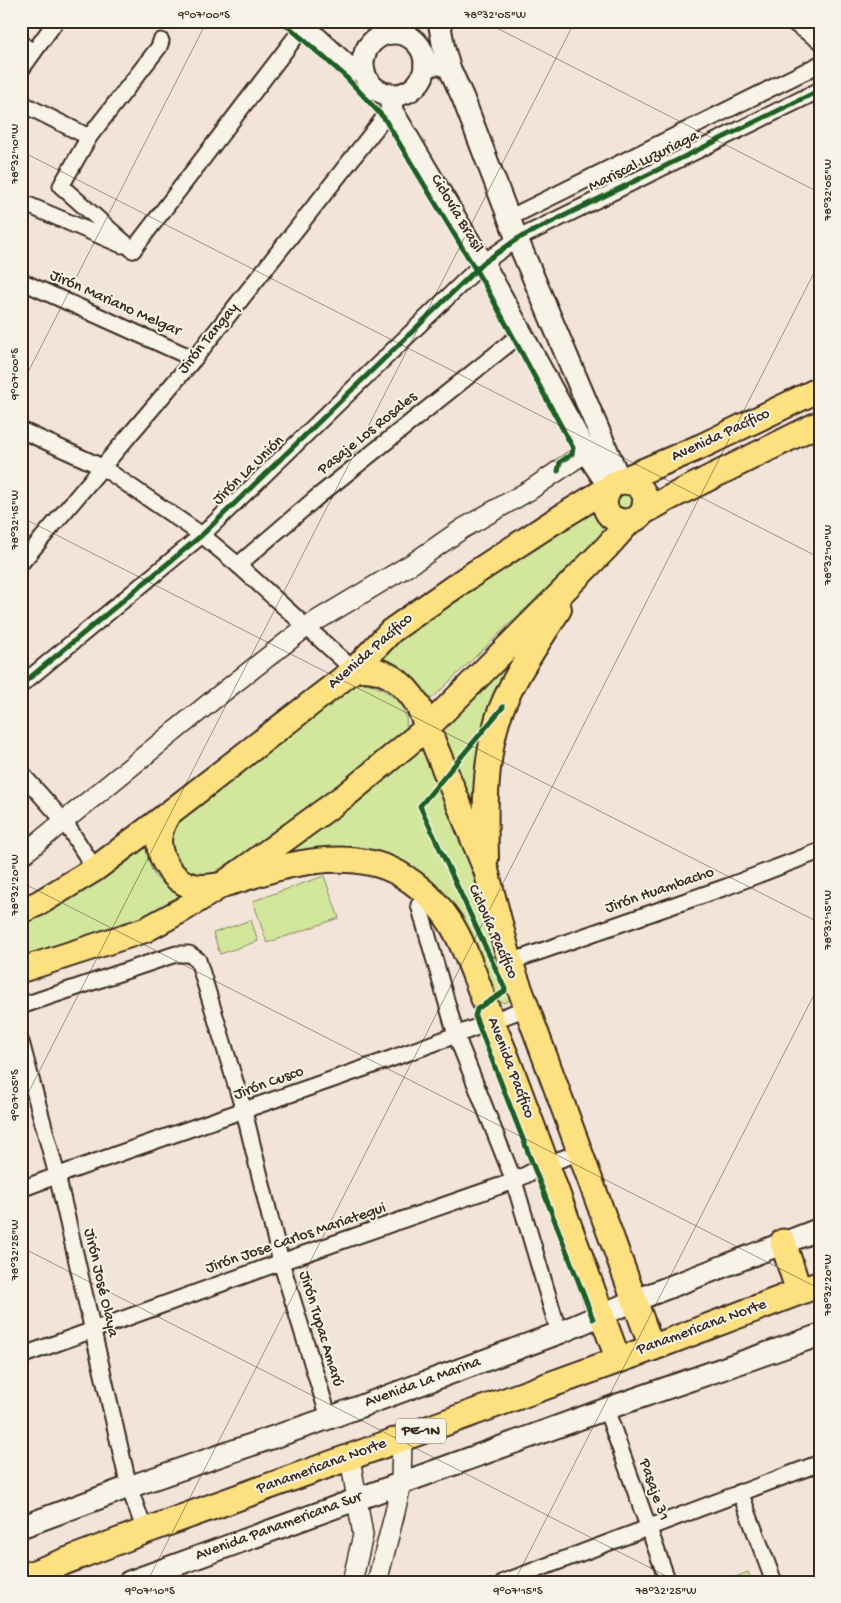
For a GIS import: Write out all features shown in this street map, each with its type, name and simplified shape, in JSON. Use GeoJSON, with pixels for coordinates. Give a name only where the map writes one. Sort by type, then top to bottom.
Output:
{"type":"FeatureCollection","features":[{"type":"Feature","properties":{"kind":"highway"},"geometry":{"type":"LineString","coordinates":[[783,1242],[809,1288]]}},
{"type":"Feature","properties":{"kind":"highway","name":"Panamericana Norte"},"geometry":{"type":"LineString","coordinates":[[21,1578],[145,1531],[652,1348],[809,1288]]}},
{"type":"Feature","properties":{"kind":"main road"},"geometry":{"type":"LineString","coordinates":[[391,102],[416,84],[421,78],[424,60],[438,21]]}},
{"type":"Feature","properties":{"kind":"main road"},"geometry":{"type":"LineString","coordinates":[[438,21],[449,67],[463,98],[615,484]]}},
{"type":"Feature","properties":{"kind":"main road"},"geometry":{"type":"LineString","coordinates":[[301,24],[347,66],[354,70],[364,71]]}},
{"type":"Feature","properties":{"kind":"main road"},"geometry":{"type":"LineString","coordinates":[[424,60],[417,44],[405,35],[391,33],[388,28],[371,43],[363,63],[366,78],[391,102],[483,263],[586,452],[615,484]]}},
{"type":"Feature","properties":{"kind":"main road"},"geometry":{"type":"LineString","coordinates":[[424,60],[449,67]]}},
{"type":"Feature","properties":{"kind":"main road","name":"Avenida Pacífico"},"geometry":{"type":"LineString","coordinates":[[21,911],[39,903],[95,869],[354,670],[391,631],[464,580],[615,484],[702,446],[820,388]]}},
{"type":"Feature","properties":{"kind":"main road","name":"Avenida Pacífico"},"geometry":{"type":"LineString","coordinates":[[222,885],[346,795],[427,728],[636,517],[671,497],[820,423]]}},
{"type":"Feature","properties":{"kind":"main road"},"geometry":{"type":"LineString","coordinates":[[634,483],[644,493],[646,500],[636,517],[617,520],[607,512],[604,500],[615,484],[634,483]]}},
{"type":"Feature","properties":{"kind":"main road"},"geometry":{"type":"LineString","coordinates":[[486,870],[487,767],[498,717],[519,672],[580,574]]}},
{"type":"Feature","properties":{"kind":"main road"},"geometry":{"type":"LineString","coordinates":[[354,670],[362,668],[381,672],[398,680],[410,692],[418,705],[486,870],[510,962],[636,1300],[652,1348]]}},
{"type":"Feature","properties":{"kind":"main road"},"geometry":{"type":"LineString","coordinates":[[168,814],[161,828],[159,842],[162,856],[168,869],[179,880],[192,886],[222,885]]}},
{"type":"Feature","properties":{"kind":"main road","name":"Avenida Pacífico"},"geometry":{"type":"LineString","coordinates":[[222,885],[286,865],[327,860],[366,862],[398,873],[431,897],[450,923],[469,961],[547,1164],[618,1359]]}},
{"type":"Feature","properties":{"kind":"main road"},"geometry":{"type":"LineString","coordinates":[[21,970],[145,930],[222,885]]}},
{"type":"Feature","properties":{"kind":"main road","name":"Avenida La Marina"},"geometry":{"type":"LineString","coordinates":[[21,1527],[129,1487],[328,1418],[559,1333],[636,1300],[820,1229]]}},
{"type":"Feature","properties":{"kind":"main road","name":"Avenida Panamericana Sur"},"geometry":{"type":"LineString","coordinates":[[143,1580],[357,1498],[820,1335]]}},
{"type":"Feature","properties":{"kind":"street"},"geometry":{"type":"LineString","coordinates":[[21,70],[56,21]]}},
{"type":"Feature","properties":{"kind":"street"},"geometry":{"type":"LineString","coordinates":[[791,21],[820,41]]}},
{"type":"Feature","properties":{"kind":"street"},"geometry":{"type":"LineString","coordinates":[[133,250],[301,24]]}},
{"type":"Feature","properties":{"kind":"street"},"geometry":{"type":"LineString","coordinates":[[133,250],[61,186],[90,137],[159,47],[161,41]]}},
{"type":"Feature","properties":{"kind":"street"},"geometry":{"type":"LineString","coordinates":[[21,43],[34,53]]}},
{"type":"Feature","properties":{"kind":"street","name":"Mariscal Luzuriaga"},"geometry":{"type":"LineString","coordinates":[[509,218],[820,64]]}},
{"type":"Feature","properties":{"kind":"street","name":"Mariscal Luzuriaga"},"geometry":{"type":"LineString","coordinates":[[483,263],[517,239],[820,90]]}},
{"type":"Feature","properties":{"kind":"street","name":"Jirón Tangay"},"geometry":{"type":"LineString","coordinates":[[21,563],[194,359],[384,118],[391,102]]}},
{"type":"Feature","properties":{"kind":"street"},"geometry":{"type":"LineString","coordinates":[[21,103],[90,137]]}},
{"type":"Feature","properties":{"kind":"street"},"geometry":{"type":"LineString","coordinates":[[21,202],[133,250]]}},
{"type":"Feature","properties":{"kind":"street","name":"Jirón La Unión"},"geometry":{"type":"LineString","coordinates":[[21,685],[202,535],[483,263]]}},
{"type":"Feature","properties":{"kind":"street","name":"Jirón Mariano Melgar"},"geometry":{"type":"LineString","coordinates":[[21,281],[194,359]]}},
{"type":"Feature","properties":{"kind":"street","name":"Pasaje Los Rosales"},"geometry":{"type":"LineString","coordinates":[[238,565],[316,498],[522,333]]}},
{"type":"Feature","properties":{"kind":"street"},"geometry":{"type":"LineString","coordinates":[[21,430],[102,467],[202,535],[354,670]]}},
{"type":"Feature","properties":{"kind":"street"},"geometry":{"type":"LineString","coordinates":[[21,856],[306,627],[413,562],[462,529],[530,490],[586,452]]}},
{"type":"Feature","properties":{"kind":"street"},"geometry":{"type":"LineString","coordinates":[[21,773],[64,821],[95,869]]}},
{"type":"Feature","properties":{"kind":"street","name":"Jirón Huambacho"},"geometry":{"type":"LineString","coordinates":[[510,962],[726,887],[820,851]]}},
{"type":"Feature","properties":{"kind":"street"},"geometry":{"type":"LineString","coordinates":[[419,906],[456,1035],[514,1182],[559,1333]]}},
{"type":"Feature","properties":{"kind":"street","name":"Jirón Tupac Amarú"},"geometry":{"type":"LineString","coordinates":[[21,1006],[176,954],[189,954],[198,960],[244,1111],[281,1262],[328,1418]]}},
{"type":"Feature","properties":{"kind":"street","name":"Jirón Cusco"},"geometry":{"type":"LineString","coordinates":[[21,1189],[244,1111],[526,1008]]}},
{"type":"Feature","properties":{"kind":"street","name":"Jirón José Olaya"},"geometry":{"type":"LineString","coordinates":[[21,1042],[57,1176],[129,1487],[145,1531]]}},
{"type":"Feature","properties":{"kind":"street","name":"Jirón Jose Carlos Mariategui"},"geometry":{"type":"LineString","coordinates":[[21,1356],[281,1262],[514,1182],[547,1164],[580,1152]]}},
{"type":"Feature","properties":{"kind":"street","name":"Pasaje 31"},"geometry":{"type":"LineString","coordinates":[[606,1409],[668,1582]]}},
{"type":"Feature","properties":{"kind":"street"},"geometry":{"type":"LineString","coordinates":[[377,1582],[401,1484],[402,1438]]}},
{"type":"Feature","properties":{"kind":"street"},"geometry":{"type":"LineString","coordinates":[[350,1458],[363,1535],[352,1582]]}},
{"type":"Feature","properties":{"kind":"street"},"geometry":{"type":"LineString","coordinates":[[504,1582],[820,1463]]}},
{"type":"Feature","properties":{"kind":"street"},"geometry":{"type":"LineString","coordinates":[[740,1492],[774,1582]]}},
{"type":"Feature","properties":{"kind":"green space"},"geometry":{"type":"Polygon","coordinates":[[[625,493],[631,495],[633,501],[631,507],[625,509],[619,507],[617,501],[619,495],[625,493]]]}},
{"type":"Feature","properties":{"kind":"green space"},"geometry":{"type":"Polygon","coordinates":[[[592,511],[602,522],[600,537],[424,706],[365,659],[455,589],[592,511]]]}},
{"type":"Feature","properties":{"kind":"green space"},"geometry":{"type":"Polygon","coordinates":[[[525,646],[480,839],[437,730],[525,646]]]}},
{"type":"Feature","properties":{"kind":"green space"},"geometry":{"type":"Polygon","coordinates":[[[366,683],[374,685],[395,699],[404,712],[406,728],[360,770],[322,801],[212,874],[191,874],[177,864],[168,851],[172,824],[353,684],[366,683]]]}},
{"type":"Feature","properties":{"kind":"green space"},"geometry":{"type":"Polygon","coordinates":[[[427,739],[514,980],[512,997],[504,1003],[497,1000],[492,994],[415,874],[274,861],[360,801],[427,739]]]}},
{"type":"Feature","properties":{"kind":"green space"},"geometry":{"type":"Polygon","coordinates":[[[149,841],[149,860],[154,875],[166,886],[184,893],[141,919],[91,938],[21,960],[21,924],[34,919],[96,880],[149,841]]]}},
{"type":"Feature","properties":{"kind":"green space"},"geometry":{"type":"Polygon","coordinates":[[[324,876],[339,918],[267,943],[253,901],[324,876]]]}},
{"type":"Feature","properties":{"kind":"green space"},"geometry":{"type":"Polygon","coordinates":[[[251,920],[258,941],[220,954],[213,933],[251,920]]]}},
{"type":"Feature","properties":{"kind":"green space"},"geometry":{"type":"Polygon","coordinates":[[[748,1572],[752,1582],[722,1582],[748,1572]]]}},
{"type":"Feature","properties":{"kind":"cycle path","name":"Ciclovía Brasil"},"geometry":{"type":"LineString","coordinates":[[282,21],[344,75],[384,118],[486,287],[573,448],[572,454],[560,462],[558,471]]}},
{"type":"Feature","properties":{"kind":"cycle path"},"geometry":{"type":"LineString","coordinates":[[21,685],[202,535],[483,263],[517,239],[820,90]]}},
{"type":"Feature","properties":{"kind":"cycle path","name":"Ciclovía Pacífico"},"geometry":{"type":"LineString","coordinates":[[503,707],[420,806],[505,989],[505,991],[477,1009],[475,1016],[593,1319]]}}]}
